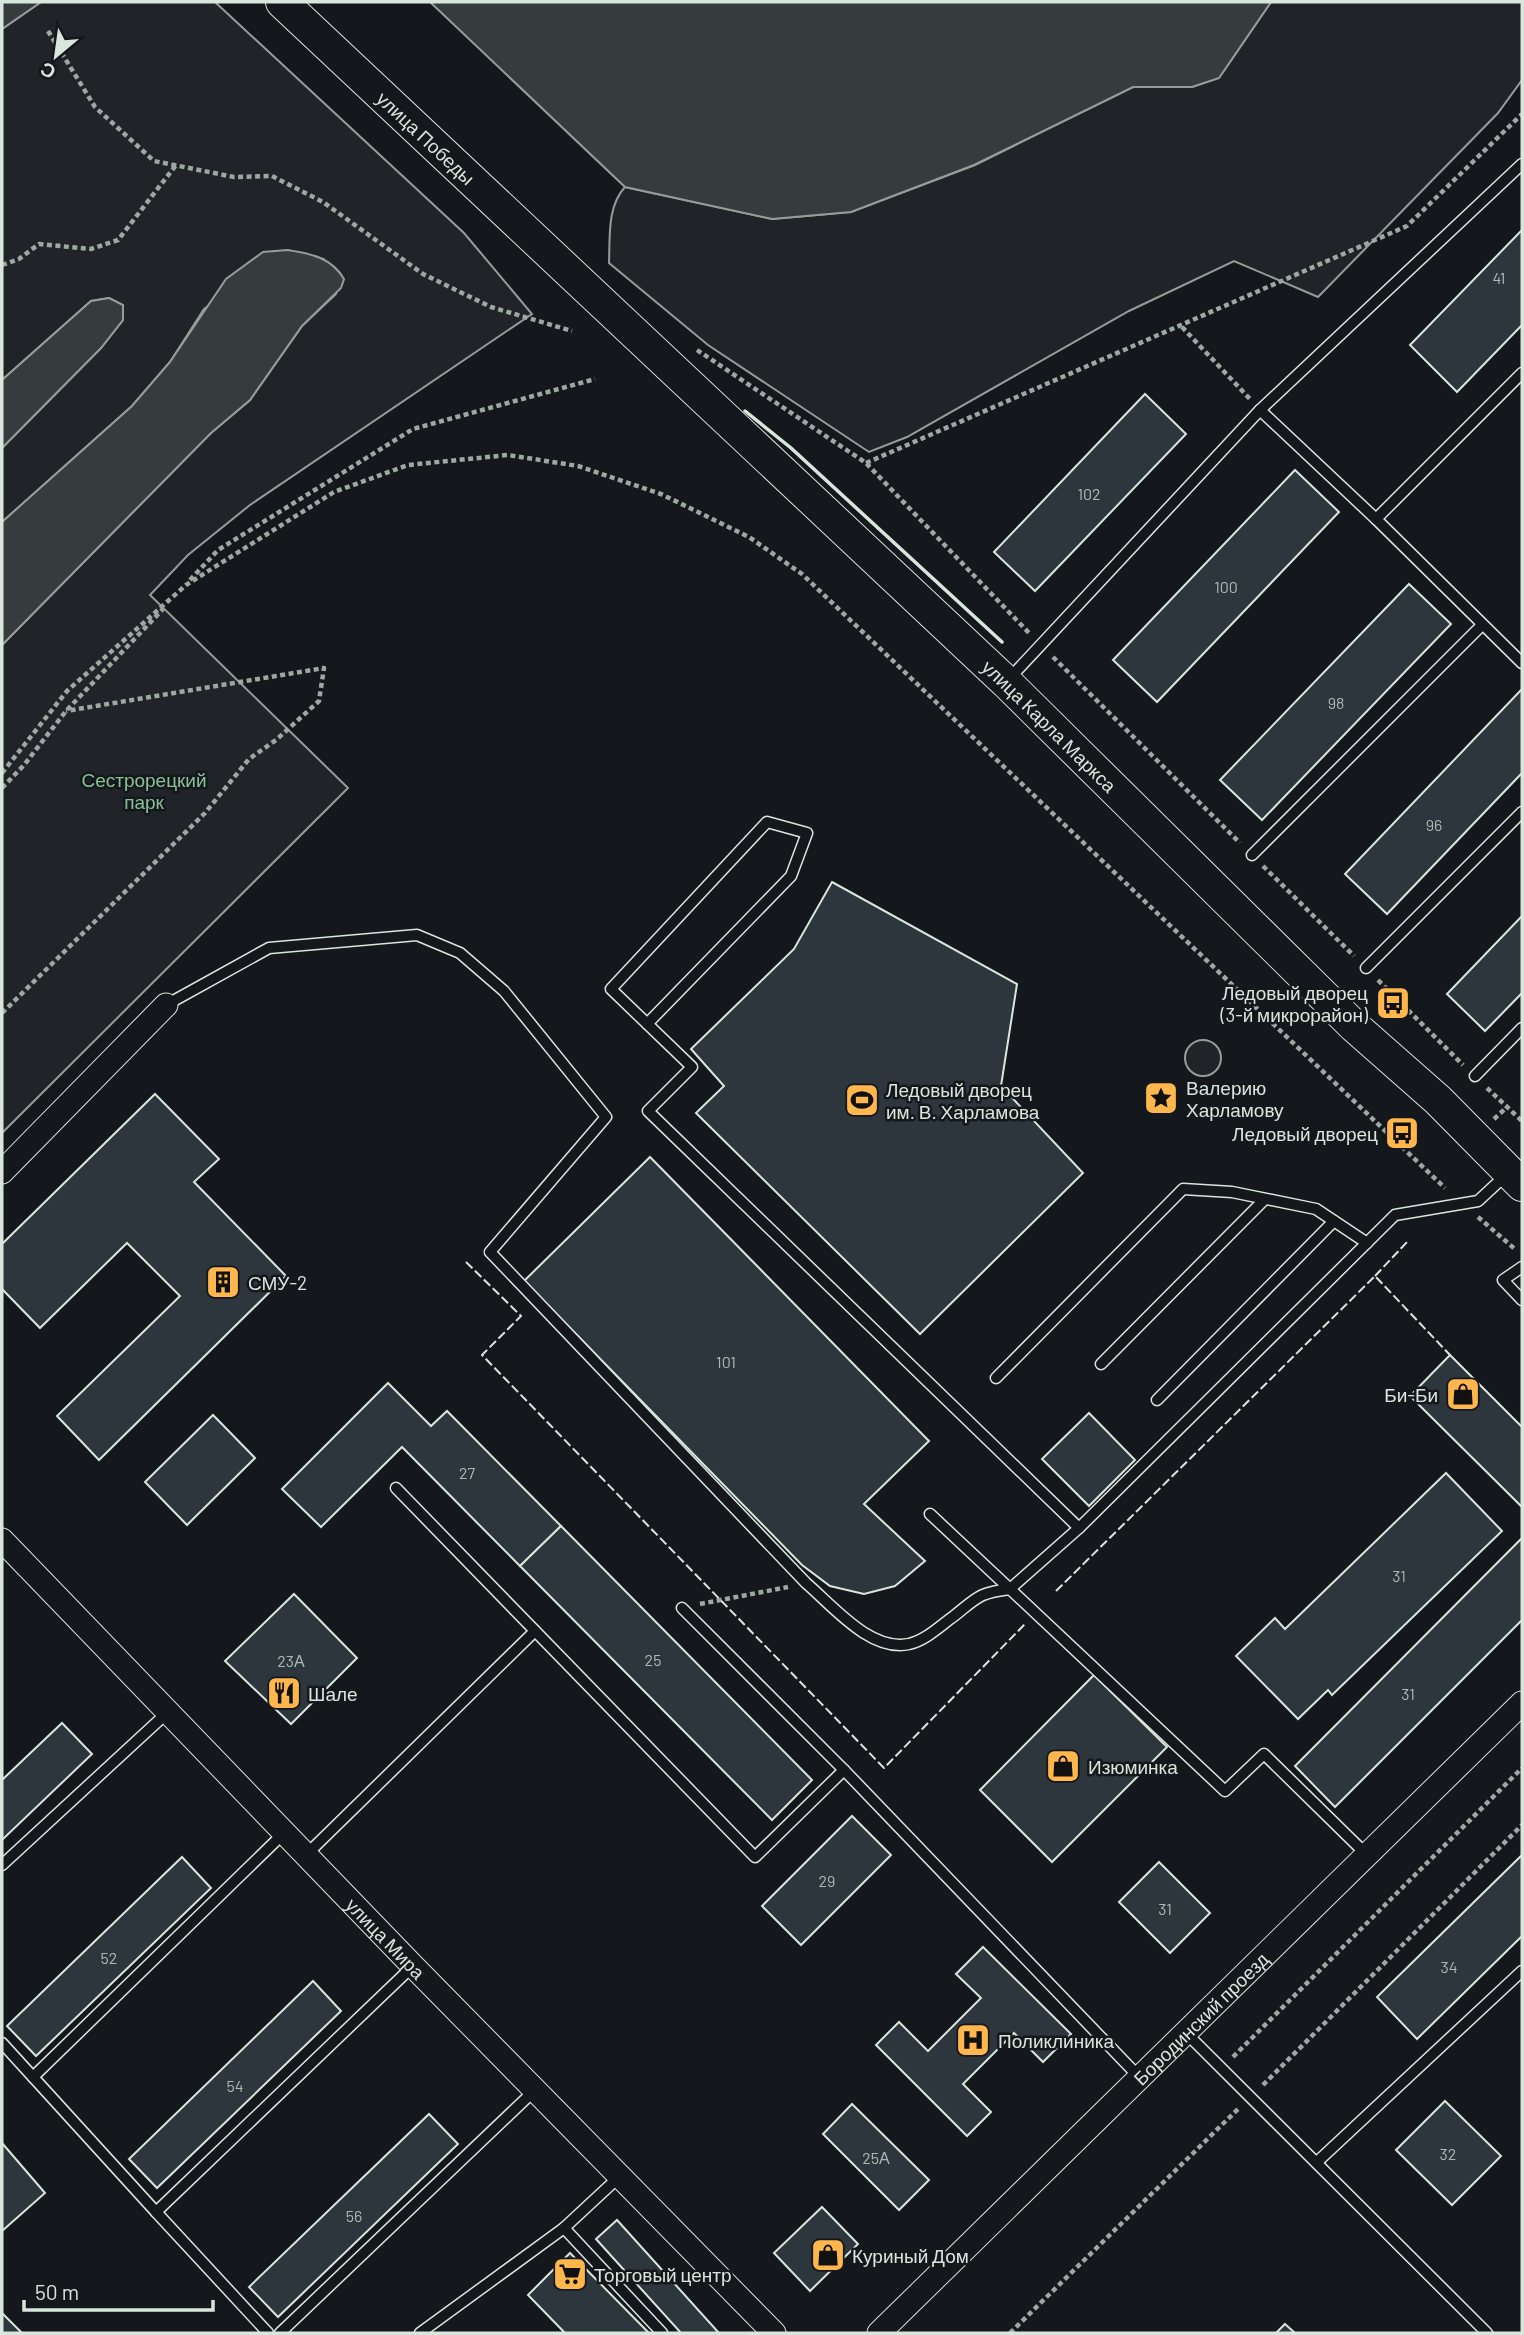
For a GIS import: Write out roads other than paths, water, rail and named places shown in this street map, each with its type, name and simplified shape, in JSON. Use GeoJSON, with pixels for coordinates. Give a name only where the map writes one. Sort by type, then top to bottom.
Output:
{"type":"FeatureCollection","features":[{"type":"Feature","properties":{"kind":"street","name":"улица Победы"},"geometry":{"type":"LineString","coordinates":[[282,2],[571,274]]}},
{"type":"Feature","properties":{"kind":"street","name":"улица Карла Маркса"},"geometry":{"type":"LineString","coordinates":[[571,274],[1006,682],[1354,1026],[1438,1100],[1516,1179]]}},
{"type":"Feature","properties":{"kind":"street"},"geometry":{"type":"LineString","coordinates":[[2,1172],[166,1005]]}},
{"type":"Feature","properties":{"kind":"street","name":"улица Мира"},"geometry":{"type":"LineString","coordinates":[[2,1540],[413,1966],[774,2333]]}},
{"type":"Feature","properties":{"kind":"street","name":"Бородинский проезд"},"geometry":{"type":"LineString","coordinates":[[879,2333],[1522,1703]]}},
{"type":"Feature","properties":{"kind":"lane"},"geometry":{"type":"LineString","coordinates":[[1006,682],[1260,410],[1522,164]]}},
{"type":"Feature","properties":{"kind":"lane"},"geometry":{"type":"LineString","coordinates":[[1376,519],[1522,373]]}},
{"type":"Feature","properties":{"kind":"lane"},"geometry":{"type":"LineString","coordinates":[[1260,410],[1376,519],[1522,663]]}},
{"type":"Feature","properties":{"kind":"lane"},"geometry":{"type":"LineString","coordinates":[[1252,855],[1482,625]]}},
{"type":"Feature","properties":{"kind":"lane"},"geometry":{"type":"LineString","coordinates":[[1366,968],[1522,811]]}},
{"type":"Feature","properties":{"kind":"lane"},"geometry":{"type":"LineString","coordinates":[[647,1024],[791,876],[807,833],[768,822],[611,989],[692,1068],[648,1111],[1079,1528]]}},
{"type":"Feature","properties":{"kind":"lane"},"geometry":{"type":"LineString","coordinates":[[166,1005],[269,948],[417,934],[460,953],[504,991],[606,1117],[490,1252],[806,1583],[862,1630],[889,1645],[908,1644],[925,1637],[982,1593],[1010,1589],[1079,1528],[1395,1215],[1478,1201],[1516,1179]]}},
{"type":"Feature","properties":{"kind":"lane"},"geometry":{"type":"LineString","coordinates":[[1475,1076],[1522,1028]]}},
{"type":"Feature","properties":{"kind":"lane"},"geometry":{"type":"LineString","coordinates":[[996,1378],[1183,1189],[1232,1192],[1316,1209],[1367,1242]]}},
{"type":"Feature","properties":{"kind":"lane"},"geometry":{"type":"LineString","coordinates":[[1101,1364],[1265,1199]]}},
{"type":"Feature","properties":{"kind":"lane"},"geometry":{"type":"LineString","coordinates":[[1157,1400],[1334,1221]]}},
{"type":"Feature","properties":{"kind":"lane"},"geometry":{"type":"LineString","coordinates":[[1522,1267],[1503,1280],[1522,1300]]}},
{"type":"Feature","properties":{"kind":"lane"},"geometry":{"type":"LineString","coordinates":[[396,1488],[755,1857],[844,1770]]}},
{"type":"Feature","properties":{"kind":"lane"},"geometry":{"type":"LineString","coordinates":[[930,1514],[1225,1791],[1264,1754],[1367,1855]]}},
{"type":"Feature","properties":{"kind":"lane"},"geometry":{"type":"LineString","coordinates":[[682,1608],[844,1770],[1141,2079]]}},
{"type":"Feature","properties":{"kind":"lane"},"geometry":{"type":"LineString","coordinates":[[306,1855],[535,1631]]}},
{"type":"Feature","properties":{"kind":"lane"},"geometry":{"type":"LineString","coordinates":[[2,1865],[168,1712]]}},
{"type":"Feature","properties":{"kind":"lane"},"geometry":{"type":"LineString","coordinates":[[33,2077],[285,1832]]}},
{"type":"Feature","properties":{"kind":"lane"},"geometry":{"type":"LineString","coordinates":[[156,2212],[413,1966]]}},
{"type":"Feature","properties":{"kind":"lane"},"geometry":{"type":"LineString","coordinates":[[1317,2162],[1522,1971]]}},
{"type":"Feature","properties":{"kind":"lane"},"geometry":{"type":"LineString","coordinates":[[1187,2034],[1223,2066],[1487,2333]]}},
{"type":"Feature","properties":{"kind":"lane"},"geometry":{"type":"LineString","coordinates":[[2,2043],[268,2333]]}},
{"type":"Feature","properties":{"kind":"lane"},"geometry":{"type":"LineString","coordinates":[[280,2333],[534,2090]]}},
{"type":"Feature","properties":{"kind":"lane"},"geometry":{"type":"LineString","coordinates":[[420,2333],[564,2228],[620,2176]]}},
{"type":"Feature","properties":{"kind":"lane"},"geometry":{"type":"LineString","coordinates":[[564,2228],[662,2333]]}},
{"type":"Feature","properties":{"kind":"place","name":"Ледовый дворец (3-й микрорайон)"},"geometry":{"type":"Point","coordinates":[1393,1003]}},
{"type":"Feature","properties":{"kind":"place","name":"Валерию Харламову"},"geometry":{"type":"Point","coordinates":[1161,1098]}},
{"type":"Feature","properties":{"kind":"place","name":"Ледовый дворец им. В. Харламова"},"geometry":{"type":"Point","coordinates":[862,1100]}},
{"type":"Feature","properties":{"kind":"place","name":"Ледовый дворец"},"geometry":{"type":"Point","coordinates":[1402,1133]}},
{"type":"Feature","properties":{"kind":"place","name":"СМУ-2"},"geometry":{"type":"Point","coordinates":[223,1282]}},
{"type":"Feature","properties":{"kind":"place","name":"Би-Би"},"geometry":{"type":"Point","coordinates":[1463,1394]}},
{"type":"Feature","properties":{"kind":"place","name":"Шале"},"geometry":{"type":"Point","coordinates":[284,1693]}},
{"type":"Feature","properties":{"kind":"place","name":"Изюминка"},"geometry":{"type":"Point","coordinates":[1063,1766]}},
{"type":"Feature","properties":{"kind":"place","name":"Поликлиника"},"geometry":{"type":"Point","coordinates":[973,2040]}},
{"type":"Feature","properties":{"kind":"place","name":"Куриный Дом"},"geometry":{"type":"Point","coordinates":[828,2255]}},
{"type":"Feature","properties":{"kind":"place","name":"Торговый центр"},"geometry":{"type":"Point","coordinates":[570,2274]}},
{"type":"Feature","properties":{"kind":"park label","name":"Сестрорецкий парк"},"geometry":{"type":"Point","coordinates":[144,790]}}]}
